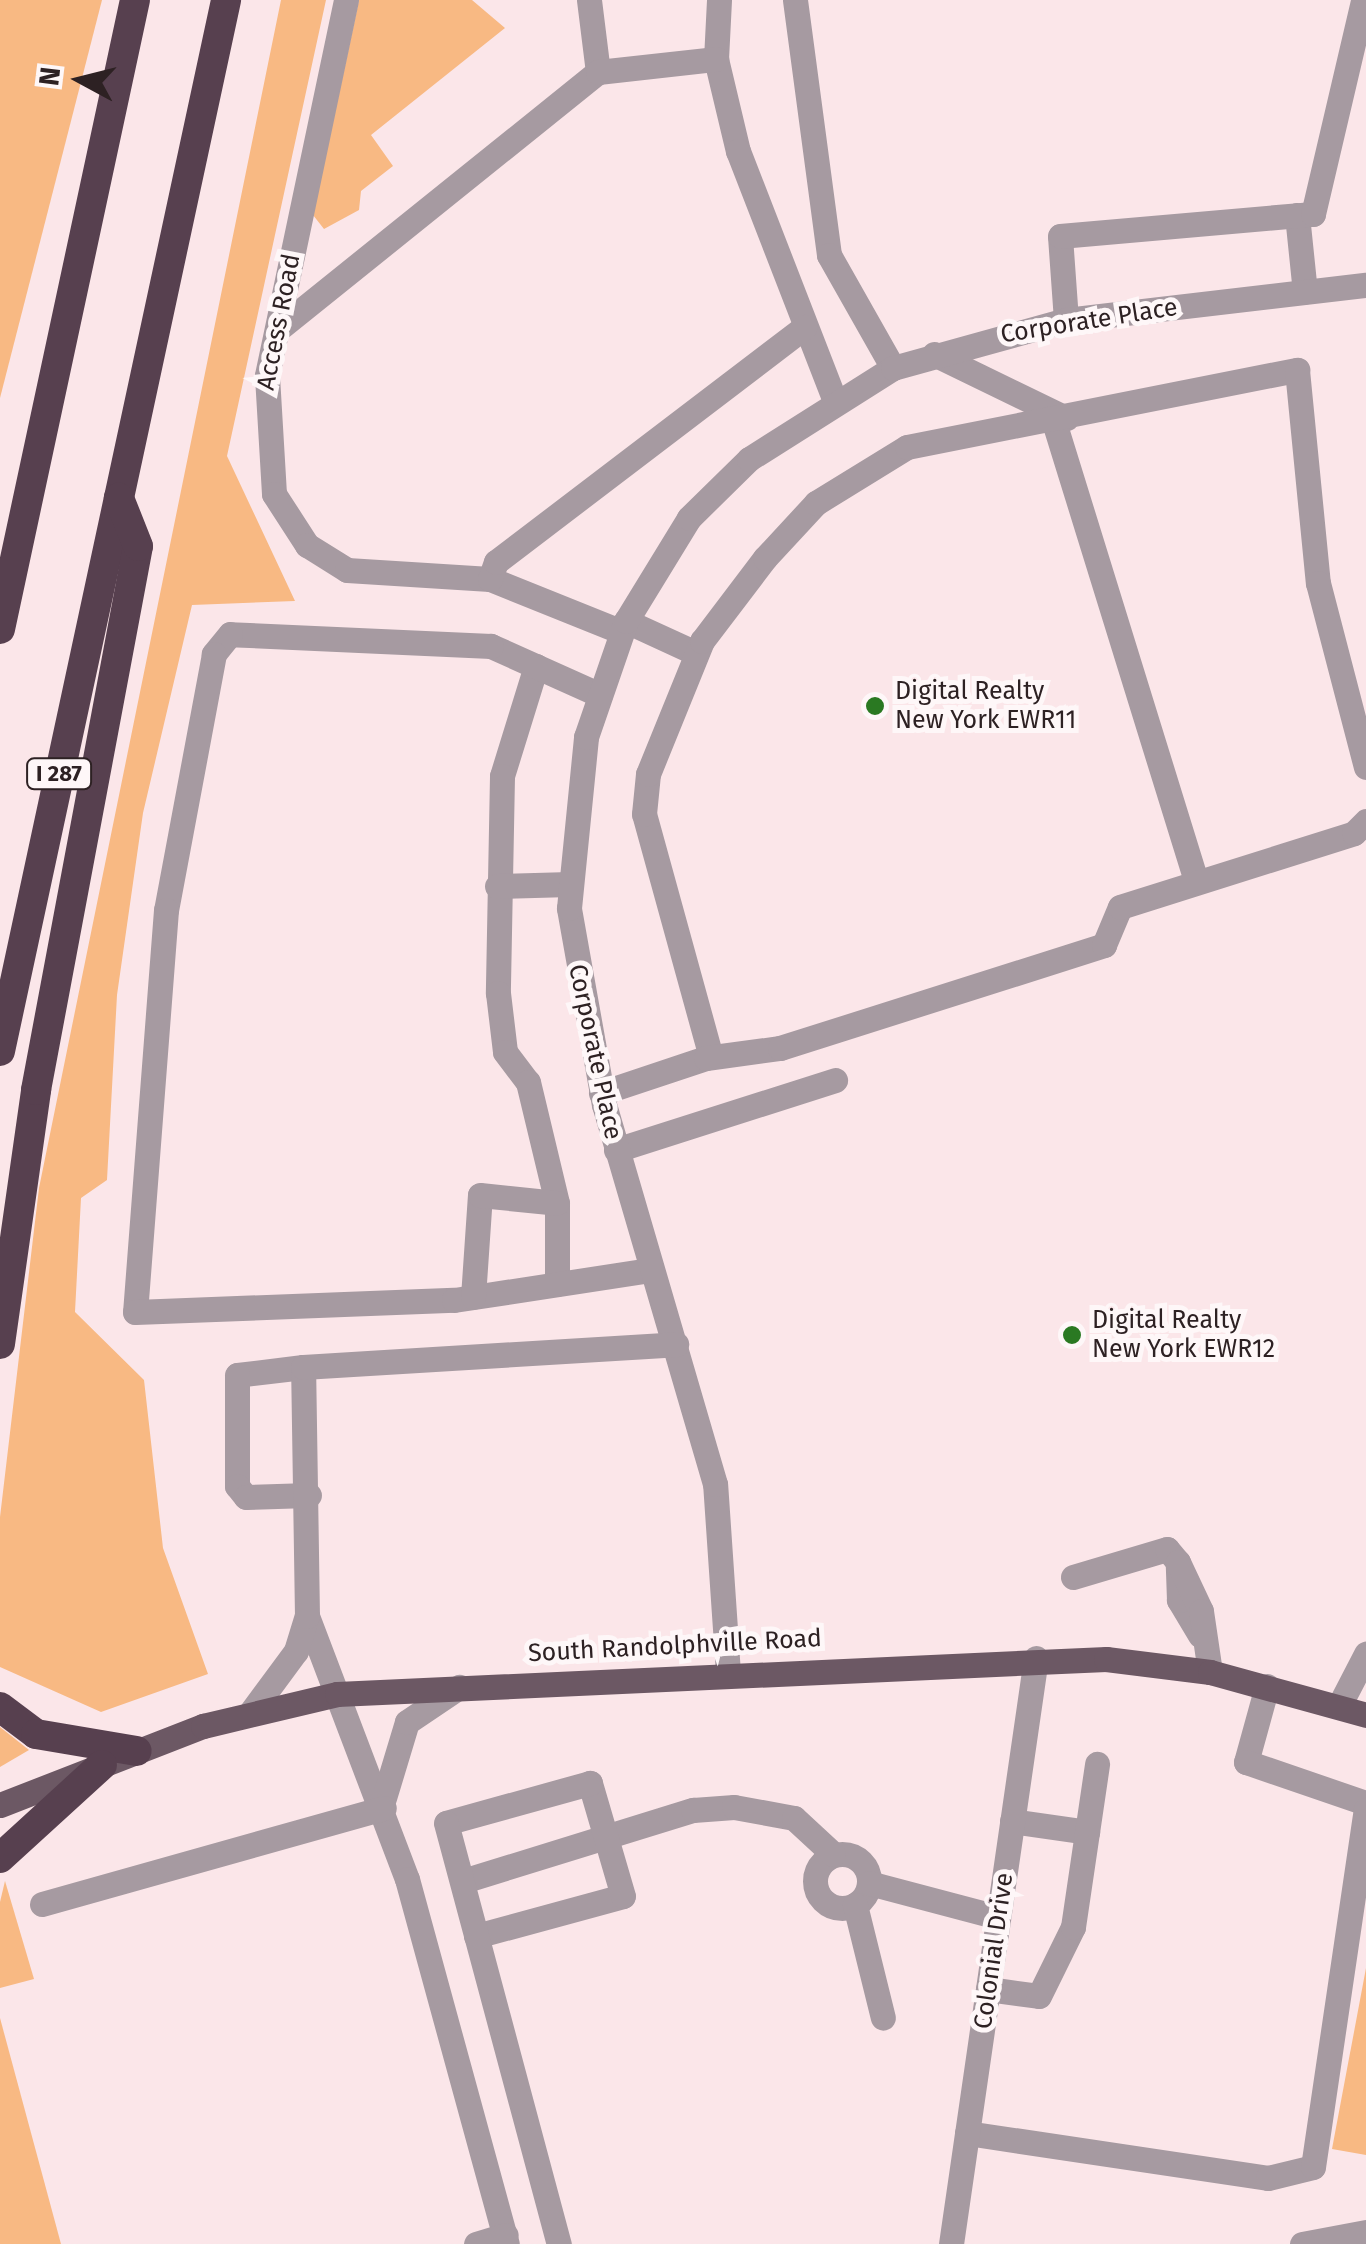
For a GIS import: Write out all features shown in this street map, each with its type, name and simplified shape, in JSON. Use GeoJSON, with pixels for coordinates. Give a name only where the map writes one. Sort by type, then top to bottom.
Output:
{"type":"FeatureCollection","features":[{"type":"Feature","properties":{"kind":"highway"},"geometry":{"type":"LineString","coordinates":[[0,629],[135,0]]}},
{"type":"Feature","properties":{"kind":"highway","name":"I 287"},"geometry":{"type":"LineString","coordinates":[[0,1051],[226,0]]}},
{"type":"Feature","properties":{"kind":"highway"},"geometry":{"type":"LineString","coordinates":[[0,1344],[28,1142],[138,546],[119,498]]}},
{"type":"Feature","properties":{"kind":"highway"},"geometry":{"type":"LineString","coordinates":[[0,1708],[36,1734],[137,1751]]}},
{"type":"Feature","properties":{"kind":"highway"},"geometry":{"type":"LineString","coordinates":[[0,1858],[102,1765]]}},
{"type":"Feature","properties":{"kind":"main road","name":"South Randolphville Road"},"geometry":{"type":"LineString","coordinates":[[0,1805],[137,1751],[251,1712],[337,1694],[1036,1658],[1210,1672],[1366,1715]]}},
{"type":"Feature","properties":{"kind":"street","name":"Access Road"},"geometry":{"type":"LineString","coordinates":[[346,0],[277,330],[263,420],[274,494],[290,526],[347,570],[490,579],[696,653]]}},
{"type":"Feature","properties":{"kind":"street"},"geometry":{"type":"LineString","coordinates":[[589,0],[598,72]]}},
{"type":"Feature","properties":{"kind":"street"},"geometry":{"type":"LineString","coordinates":[[719,0],[716,59],[738,150],[834,399]]}},
{"type":"Feature","properties":{"kind":"street"},"geometry":{"type":"LineString","coordinates":[[796,0],[829,256],[893,368]]}},
{"type":"Feature","properties":{"kind":"street"},"geometry":{"type":"LineString","coordinates":[[1066,320],[1060,236],[1313,214],[1363,0]]}},
{"type":"Feature","properties":{"kind":"street"},"geometry":{"type":"LineString","coordinates":[[277,330],[598,72],[716,59]]}},
{"type":"Feature","properties":{"kind":"street"},"geometry":{"type":"LineString","coordinates":[[1297,215],[1305,292]]}},
{"type":"Feature","properties":{"kind":"street","name":"Corporate Place"},"geometry":{"type":"LineString","coordinates":[[728,1674],[716,1484],[616,1150],[579,999],[570,884],[572,813],[600,695],[624,627],[689,518],[749,459],[834,399],[893,368],[1066,320],[1366,286]]}},
{"type":"Feature","properties":{"kind":"street"},"geometry":{"type":"LineString","coordinates":[[490,579],[496,562],[805,327]]}},
{"type":"Feature","properties":{"kind":"street"},"geometry":{"type":"LineString","coordinates":[[934,354],[1060,420],[1195,878]]}},
{"type":"Feature","properties":{"kind":"street"},"geometry":{"type":"LineString","coordinates":[[711,1057],[644,814],[648,774],[696,653],[816,504],[947,433],[1060,420],[1154,392],[1297,370],[1318,583],[1366,767]]}},
{"type":"Feature","properties":{"kind":"street"},"geometry":{"type":"LineString","coordinates":[[600,695],[491,646],[230,634],[214,654],[166,910],[136,1312],[473,1297],[651,1270]]}},
{"type":"Feature","properties":{"kind":"street"},"geometry":{"type":"LineString","coordinates":[[536,666],[502,776],[497,886],[505,1052],[528,1082],[556,1203],[557,1284]]}},
{"type":"Feature","properties":{"kind":"street"},"geometry":{"type":"LineString","coordinates":[[601,1093],[711,1057],[780,1048],[1104,945],[1120,907],[1195,878],[1354,833],[1366,821]]}},
{"type":"Feature","properties":{"kind":"street"},"geometry":{"type":"LineString","coordinates":[[497,886],[570,884]]}},
{"type":"Feature","properties":{"kind":"street"},"geometry":{"type":"LineString","coordinates":[[616,1150],[834,1080]]}},
{"type":"Feature","properties":{"kind":"street"},"geometry":{"type":"LineString","coordinates":[[473,1297],[480,1195],[556,1203]]}},
{"type":"Feature","properties":{"kind":"street"},"geometry":{"type":"LineString","coordinates":[[309,1495],[246,1496],[237,1486],[237,1375],[676,1344]]}},
{"type":"Feature","properties":{"kind":"street"},"geometry":{"type":"LineString","coordinates":[[251,1712],[296,1652],[307,1616],[309,1495],[303,1368]]}},
{"type":"Feature","properties":{"kind":"street"},"geometry":{"type":"LineString","coordinates":[[1074,1577],[1167,1549],[1178,1562],[1201,1611],[1200,1635],[1210,1672]]}},
{"type":"Feature","properties":{"kind":"street"},"geometry":{"type":"LineString","coordinates":[[307,1616],[384,1808],[506,2240],[476,2244]]}},
{"type":"Feature","properties":{"kind":"street"},"geometry":{"type":"LineString","coordinates":[[1340,1706],[1366,1654]]}},
{"type":"Feature","properties":{"kind":"street","name":"Colonial Drive"},"geometry":{"type":"LineString","coordinates":[[951,2244],[1036,1658]]}},
{"type":"Feature","properties":{"kind":"street"},"geometry":{"type":"LineString","coordinates":[[967,2133],[1268,2178],[1312,2167],[1366,1806],[1246,1762],[1267,1686]]}},
{"type":"Feature","properties":{"kind":"street"},"geometry":{"type":"LineString","coordinates":[[384,1808],[386,1771],[407,1722],[459,1687]]}},
{"type":"Feature","properties":{"kind":"street"},"geometry":{"type":"LineString","coordinates":[[988,1990],[1039,1996],[1074,1926],[1096,1764]]}},
{"type":"Feature","properties":{"kind":"street"},"geometry":{"type":"LineString","coordinates":[[476,1936],[623,1896],[590,1782],[446,1823],[463,1881],[476,1936],[559,2244]]}},
{"type":"Feature","properties":{"kind":"street"},"geometry":{"type":"LineString","coordinates":[[463,1881],[606,1837],[734,1806],[794,1818],[832,1854],[858,1858],[869,1883]]}},
{"type":"Feature","properties":{"kind":"street"},"geometry":{"type":"LineString","coordinates":[[42,1904],[384,1808]]}},
{"type":"Feature","properties":{"kind":"street"},"geometry":{"type":"LineString","coordinates":[[1012,1821],[1087,1832]]}},
{"type":"Feature","properties":{"kind":"street"},"geometry":{"type":"LineString","coordinates":[[832,1854],[814,1874],[816,1892],[837,1908],[855,1905]]}},
{"type":"Feature","properties":{"kind":"street"},"geometry":{"type":"LineString","coordinates":[[869,1883],[998,1917]]}},
{"type":"Feature","properties":{"kind":"street"},"geometry":{"type":"LineString","coordinates":[[869,1883],[855,1905],[883,2018]]}},
{"type":"Feature","properties":{"kind":"street"},"geometry":{"type":"LineString","coordinates":[[1302,2244],[1366,2232]]}},
{"type":"Feature","properties":{"kind":"shaded area"},"geometry":{"type":"Polygon","coordinates":[[[0,0],[102,0],[0,398],[0,0]]]}},
{"type":"Feature","properties":{"kind":"shaded area"},"geometry":{"type":"Polygon","coordinates":[[[281,0],[326,0],[227,456],[295,601],[192,605],[143,813],[117,995],[107,1180],[81,1198],[75,1312],[144,1380],[163,1548],[208,1674],[101,1712],[0,1667],[0,1517],[39,1188],[281,0]]]}},
{"type":"Feature","properties":{"kind":"shaded area"},"geometry":{"type":"Polygon","coordinates":[[[359,0],[472,0],[505,28],[371,135],[393,166],[361,191],[359,210],[324,229],[313,215],[359,0]]]}},
{"type":"Feature","properties":{"kind":"shaded area"},"geometry":{"type":"Polygon","coordinates":[[[0,1727],[29,1750],[0,1767],[0,1727]]]}},
{"type":"Feature","properties":{"kind":"shaded area"},"geometry":{"type":"Polygon","coordinates":[[[5,1881],[34,1979],[0,1988],[0,1902],[5,1881]]]}},
{"type":"Feature","properties":{"kind":"shaded area"},"geometry":{"type":"Polygon","coordinates":[[[1366,1968],[1366,2155],[1332,2149],[1366,1968]]]}},
{"type":"Feature","properties":{"kind":"shaded area"},"geometry":{"type":"Polygon","coordinates":[[[0,2018],[61,2244],[0,2244],[0,2018]]]}},
{"type":"Feature","properties":{"kind":"place","name":"Digital Realty New York EWR11"},"geometry":{"type":"Point","coordinates":[875,706]}},
{"type":"Feature","properties":{"kind":"place","name":"Digital Realty New York EWR12"},"geometry":{"type":"Point","coordinates":[1072,1335]}}]}
